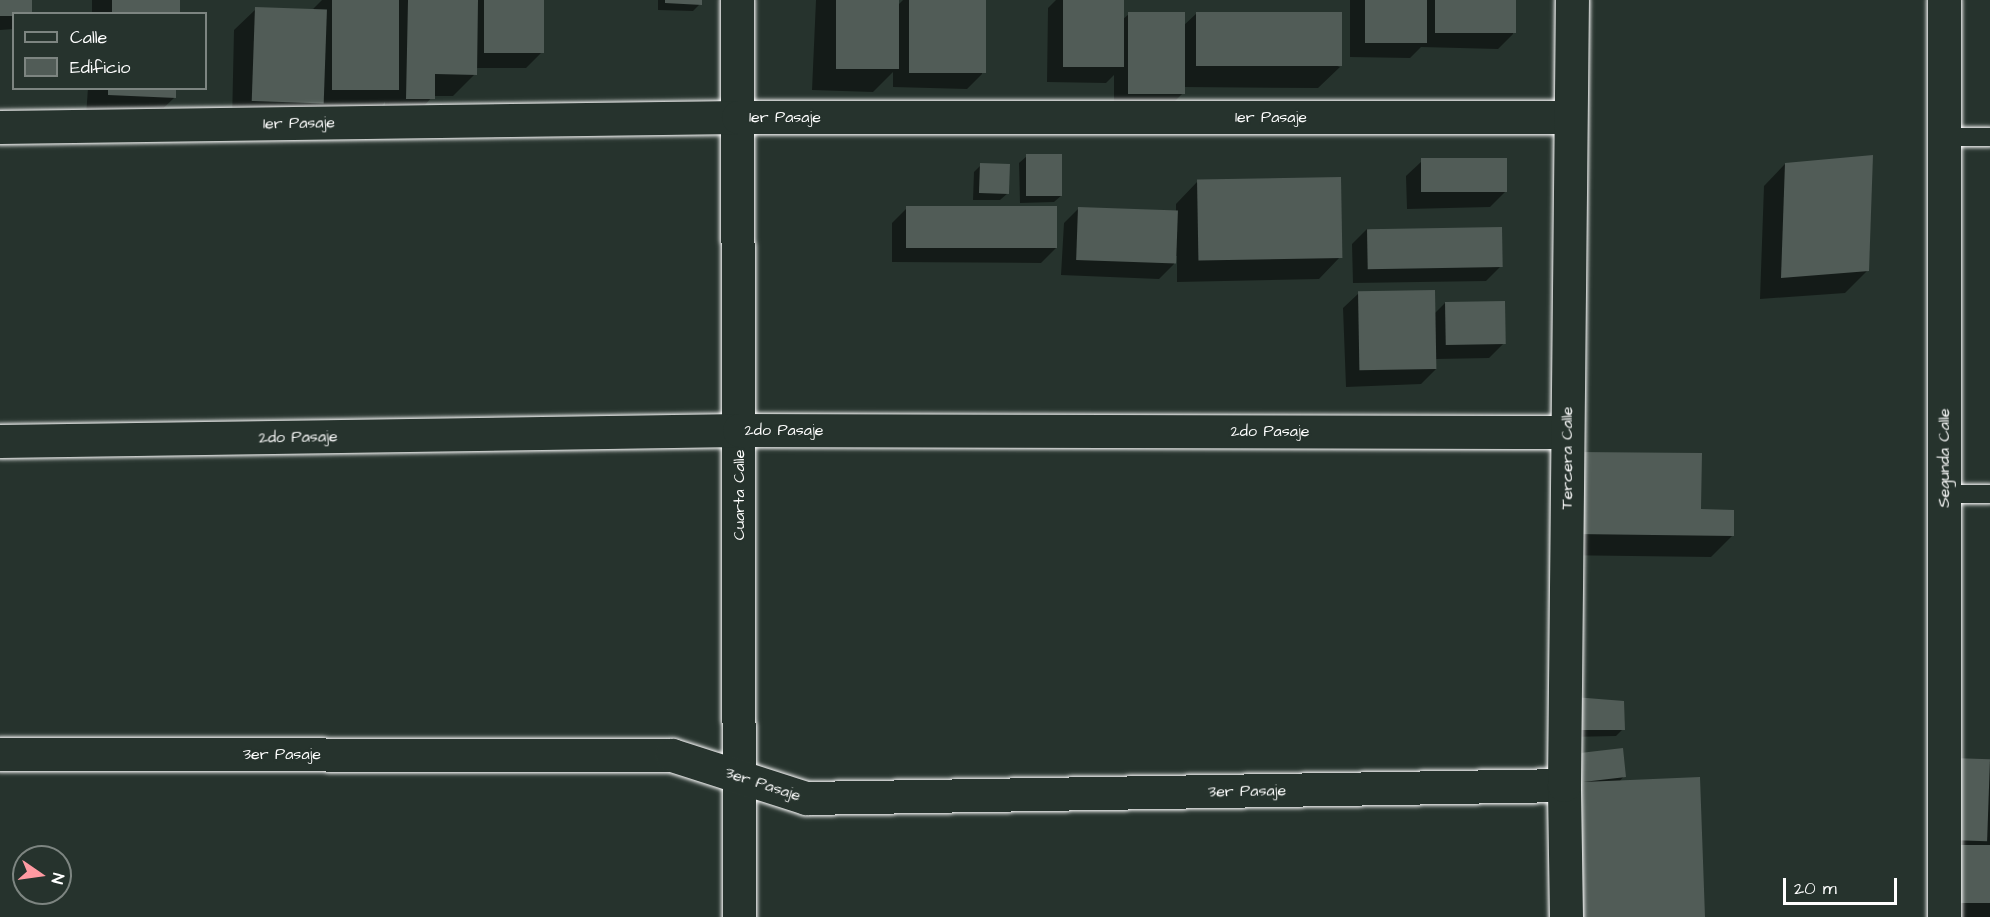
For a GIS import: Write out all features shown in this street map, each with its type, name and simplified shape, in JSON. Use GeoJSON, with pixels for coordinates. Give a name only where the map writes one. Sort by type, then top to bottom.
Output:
{"type":"FeatureCollection","features":[{"type":"Feature","properties":{"kind":"street","name":"Cuarta Calle"},"geometry":{"type":"LineString","coordinates":[[737,0],[739,917]]}},
{"type":"Feature","properties":{"kind":"street","name":"Tercera Calle"},"geometry":{"type":"LineString","coordinates":[[1566,917],[1564,785],[1572,0]]}},
{"type":"Feature","properties":{"kind":"street","name":"Segunda Calle"},"geometry":{"type":"LineString","coordinates":[[1944,0],[1944,917]]}},
{"type":"Feature","properties":{"kind":"street","name":"1er Pasaje"},"geometry":{"type":"LineString","coordinates":[[0,127],[738,117],[1570,117]]}},
{"type":"Feature","properties":{"kind":"street","name":"2do Pasaje"},"geometry":{"type":"LineString","coordinates":[[0,441],[739,430],[1567,432]]}},
{"type":"Feature","properties":{"kind":"street","name":"3er Pasaje"},"geometry":{"type":"LineString","coordinates":[[0,754],[672,755],[806,798],[1564,785]]}},
{"type":"Feature","properties":{"kind":"lane"},"geometry":{"type":"LineString","coordinates":[[1945,137],[1990,137]]}},
{"type":"Feature","properties":{"kind":"lane"},"geometry":{"type":"LineString","coordinates":[[1944,494],[1990,494]]}},
{"type":"Feature","properties":{"kind":"building"},"geometry":{"type":"Polygon","coordinates":[[[0,0],[32,0],[32,12],[12,12],[12,16],[0,16],[0,0]]]}},
{"type":"Feature","properties":{"kind":"building"},"geometry":{"type":"Polygon","coordinates":[[[112,0],[180,0],[180,12],[112,12],[112,0]]]}},
{"type":"Feature","properties":{"kind":"building"},"geometry":{"type":"Polygon","coordinates":[[[332,0],[399,0],[399,90],[332,90],[332,0]]]}},
{"type":"Feature","properties":{"kind":"building"},"geometry":{"type":"Polygon","coordinates":[[[408,0],[478,0],[477,75],[435,74],[435,99],[406,99],[408,0]]]}},
{"type":"Feature","properties":{"kind":"building"},"geometry":{"type":"Polygon","coordinates":[[[484,0],[544,0],[544,53],[484,53],[484,0]]]}},
{"type":"Feature","properties":{"kind":"building"},"geometry":{"type":"Polygon","coordinates":[[[665,0],[702,0],[702,5],[665,3],[665,0]]]}},
{"type":"Feature","properties":{"kind":"building"},"geometry":{"type":"Polygon","coordinates":[[[836,0],[899,0],[899,69],[836,69],[836,0]]]}},
{"type":"Feature","properties":{"kind":"building"},"geometry":{"type":"Polygon","coordinates":[[[909,0],[986,0],[986,73],[909,73],[909,0]]]}},
{"type":"Feature","properties":{"kind":"building"},"geometry":{"type":"Polygon","coordinates":[[[1063,0],[1124,0],[1124,67],[1063,67],[1063,0]]]}},
{"type":"Feature","properties":{"kind":"building"},"geometry":{"type":"Polygon","coordinates":[[[1365,0],[1427,0],[1427,43],[1365,43],[1365,0]]]}},
{"type":"Feature","properties":{"kind":"building"},"geometry":{"type":"Polygon","coordinates":[[[1435,0],[1516,0],[1516,33],[1435,33],[1435,0]]]}},
{"type":"Feature","properties":{"kind":"building"},"geometry":{"type":"Polygon","coordinates":[[[255,7],[327,10],[324,103],[252,101],[255,7]]]}},
{"type":"Feature","properties":{"kind":"building"},"geometry":{"type":"Polygon","coordinates":[[[1128,12],[1185,12],[1185,94],[1128,94],[1128,12]]]}},
{"type":"Feature","properties":{"kind":"building"},"geometry":{"type":"Polygon","coordinates":[[[1196,12],[1342,12],[1342,66],[1196,66],[1196,12]]]}},
{"type":"Feature","properties":{"kind":"building"},"geometry":{"type":"Polygon","coordinates":[[[108,90],[176,90],[176,98],[108,95],[108,90]]]}},
{"type":"Feature","properties":{"kind":"building"},"geometry":{"type":"Polygon","coordinates":[[[1026,154],[1062,154],[1062,196],[1026,196],[1026,154]]]}},
{"type":"Feature","properties":{"kind":"building"},"geometry":{"type":"Polygon","coordinates":[[[1873,155],[1869,271],[1781,278],[1785,163],[1873,155]]]}},
{"type":"Feature","properties":{"kind":"building"},"geometry":{"type":"Polygon","coordinates":[[[1421,158],[1507,158],[1507,192],[1421,192],[1421,158]]]}},
{"type":"Feature","properties":{"kind":"building"},"geometry":{"type":"Polygon","coordinates":[[[980,163],[1010,164],[1009,194],[979,193],[980,163]]]}},
{"type":"Feature","properties":{"kind":"building"},"geometry":{"type":"Polygon","coordinates":[[[1341,177],[1342,258],[1198,261],[1197,180],[1341,177]]]}},
{"type":"Feature","properties":{"kind":"building"},"geometry":{"type":"Polygon","coordinates":[[[906,206],[1057,206],[1057,248],[906,248],[906,206]]]}},
{"type":"Feature","properties":{"kind":"building"},"geometry":{"type":"Polygon","coordinates":[[[1078,207],[1178,210],[1176,263],[1076,260],[1078,207]]]}},
{"type":"Feature","properties":{"kind":"building"},"geometry":{"type":"Polygon","coordinates":[[[1502,227],[1503,267],[1368,269],[1367,229],[1502,227]]]}},
{"type":"Feature","properties":{"kind":"building"},"geometry":{"type":"Polygon","coordinates":[[[1435,290],[1436,369],[1359,370],[1358,291],[1435,290]]]}},
{"type":"Feature","properties":{"kind":"building"},"geometry":{"type":"Polygon","coordinates":[[[1505,301],[1506,344],[1446,345],[1445,302],[1505,301]]]}},
{"type":"Feature","properties":{"kind":"building"},"geometry":{"type":"Polygon","coordinates":[[[1576,452],[1702,453],[1701,509],[1734,510],[1734,536],[1574,534],[1576,452]]]}},
{"type":"Feature","properties":{"kind":"building"},"geometry":{"type":"Polygon","coordinates":[[[1574,697],[1624,701],[1625,730],[1574,730],[1574,697]]]}},
{"type":"Feature","properties":{"kind":"building"},"geometry":{"type":"Polygon","coordinates":[[[1623,748],[1626,777],[1583,782],[1700,777],[1705,917],[1575,917],[1580,753],[1623,748]]]}},
{"type":"Feature","properties":{"kind":"building"},"geometry":{"type":"Polygon","coordinates":[[[1952,758],[1990,759],[1987,841],[1949,840],[1952,758]]]}},
{"type":"Feature","properties":{"kind":"building"},"geometry":{"type":"Polygon","coordinates":[[[1955,845],[1990,845],[1990,903],[1955,903],[1955,845]]]}}]}
